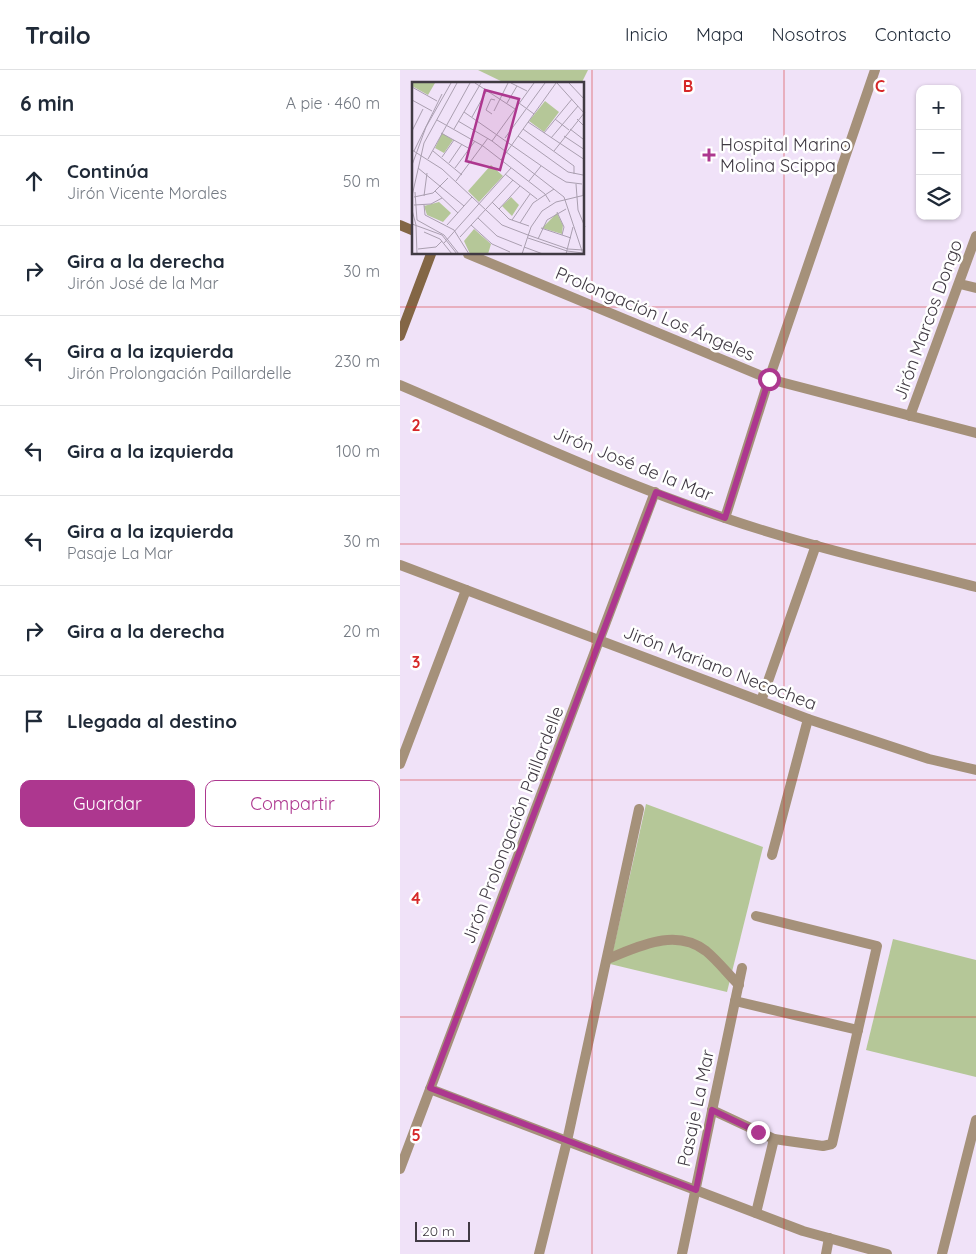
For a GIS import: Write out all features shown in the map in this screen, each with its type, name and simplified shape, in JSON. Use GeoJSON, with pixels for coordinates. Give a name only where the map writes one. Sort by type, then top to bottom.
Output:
{"type":"FeatureCollection","features":[{"type":"Feature","properties":{"kind":"street"},"geometry":{"type":"LineString","coordinates":[[725,518],[769,379],[875,70]]}},
{"type":"Feature","properties":{"kind":"street"},"geometry":{"type":"LineString","coordinates":[[400,225],[412,230]]}},
{"type":"Feature","properties":{"kind":"street","name":"Jirón Marcos Dongo"},"geometry":{"type":"LineString","coordinates":[[910,416],[960,284],[976,236]]}},
{"type":"Feature","properties":{"kind":"street"},"geometry":{"type":"LineString","coordinates":[[400,336],[431,255]]}},
{"type":"Feature","properties":{"kind":"street","name":"Prolongación Los Ángeles"},"geometry":{"type":"LineString","coordinates":[[470,255],[769,379],[976,433]]}},
{"type":"Feature","properties":{"kind":"street"},"geometry":{"type":"LineString","coordinates":[[960,284],[976,288]]}},
{"type":"Feature","properties":{"kind":"street","name":"Jirón José de la Mar"},"geometry":{"type":"LineString","coordinates":[[400,385],[656,492],[725,518],[816,545],[976,588]]}},
{"type":"Feature","properties":{"kind":"street","name":"Jirón Prolongación Paillardelle"},"geometry":{"type":"LineString","coordinates":[[400,1169],[656,492]]}},
{"type":"Feature","properties":{"kind":"street"},"geometry":{"type":"LineString","coordinates":[[761,701],[816,545]]}},
{"type":"Feature","properties":{"kind":"street","name":"Jirón Mariano Necochea"},"geometry":{"type":"LineString","coordinates":[[400,564],[808,719],[929,759],[976,770]]}},
{"type":"Feature","properties":{"kind":"street"},"geometry":{"type":"LineString","coordinates":[[400,764],[466,590]]}},
{"type":"Feature","properties":{"kind":"street"},"geometry":{"type":"LineString","coordinates":[[772,855],[808,719]]}},
{"type":"Feature","properties":{"kind":"street"},"geometry":{"type":"LineString","coordinates":[[539,1254],[567,1141],[639,809]]}},
{"type":"Feature","properties":{"kind":"street"},"geometry":{"type":"LineString","coordinates":[[712,1110],[774,1139],[823,1146],[832,1144],[877,946],[756,916]]}},
{"type":"Feature","properties":{"kind":"street"},"geometry":{"type":"LineString","coordinates":[[607,959],[651,942],[670,938],[705,950],[739,985]]}},
{"type":"Feature","properties":{"kind":"street","name":"Pasaje La Mar"},"geometry":{"type":"LineString","coordinates":[[682,1254],[742,968]]}},
{"type":"Feature","properties":{"kind":"street"},"geometry":{"type":"LineString","coordinates":[[736,1001],[858,1030]]}},
{"type":"Feature","properties":{"kind":"street"},"geometry":{"type":"LineString","coordinates":[[430,1088],[756,1213],[829,1238],[887,1254]]}},
{"type":"Feature","properties":{"kind":"street"},"geometry":{"type":"LineString","coordinates":[[942,1254],[976,1120]]}},
{"type":"Feature","properties":{"kind":"street"},"geometry":{"type":"LineString","coordinates":[[756,1213],[774,1139]]}},
{"type":"Feature","properties":{"kind":"street"},"geometry":{"type":"LineString","coordinates":[[826,1254],[829,1238]]}},
{"type":"Feature","properties":{"kind":"green space"},"geometry":{"type":"Polygon","coordinates":[[[478,70],[588,70],[582,82],[503,82],[478,70]]]}},
{"type":"Feature","properties":{"kind":"green space"},"geometry":{"type":"Polygon","coordinates":[[[646,804],[763,847],[727,992],[610,964],[646,804]]]}},
{"type":"Feature","properties":{"kind":"green space"},"geometry":{"type":"Polygon","coordinates":[[[893,939],[976,960],[976,1077],[866,1050],[893,939]]]}},
{"type":"Feature","properties":{"kind":"place","name":"Hospital Marino Molina Scippa"},"geometry":{"type":"Point","coordinates":[709,155]}},
{"type":"Feature","properties":{"kind":"route"},"geometry":{"type":"LineString","coordinates":[[758,1132],[712,1110],[696,1190],[430,1088],[656,492],[725,518],[769,379]]}}]}
